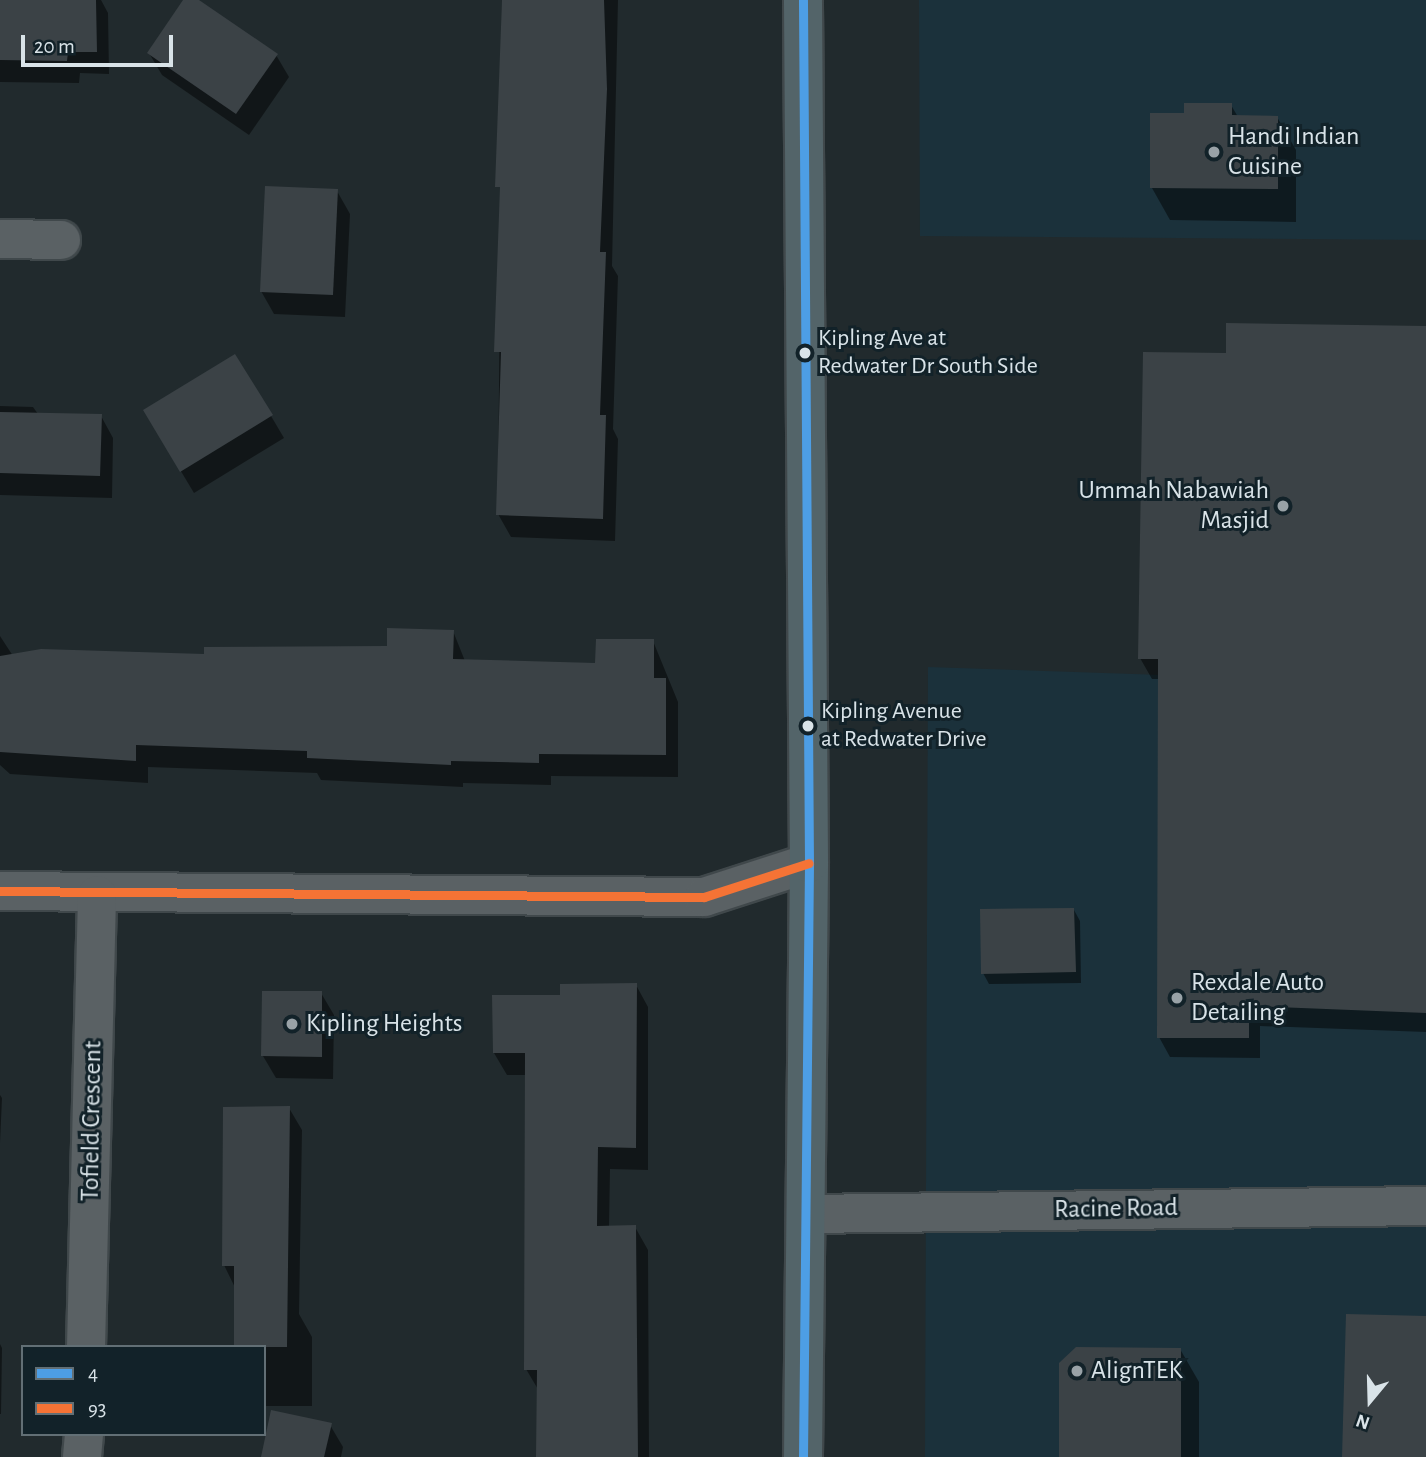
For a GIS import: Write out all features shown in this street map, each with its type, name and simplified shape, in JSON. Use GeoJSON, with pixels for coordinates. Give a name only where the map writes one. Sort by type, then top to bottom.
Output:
{"type":"FeatureCollection","features":[{"type":"Feature","properties":{"kind":"main road"},"geometry":{"type":"LineString","coordinates":[[803,0],[809,863],[803,1457]]}},
{"type":"Feature","properties":{"kind":"street"},"geometry":{"type":"LineString","coordinates":[[0,239],[61,240]]}},
{"type":"Feature","properties":{"kind":"street"},"geometry":{"type":"LineString","coordinates":[[0,891],[97,895],[704,897],[809,863]]}},
{"type":"Feature","properties":{"kind":"street","name":"Tofield Crescent"},"geometry":{"type":"LineString","coordinates":[[86,1345],[97,895]]}},
{"type":"Feature","properties":{"kind":"street","name":"Racine Road"},"geometry":{"type":"LineString","coordinates":[[806,1214],[1426,1206]]}},
{"type":"Feature","properties":{"kind":"street"},"geometry":{"type":"LineString","coordinates":[[82,1457],[84,1436]]}},
{"type":"Feature","properties":{"kind":"shaded area"},"geometry":{"type":"Polygon","coordinates":[[[919,0],[1426,0],[1426,240],[920,236],[919,0]]]}},
{"type":"Feature","properties":{"kind":"shaded area"},"geometry":{"type":"Polygon","coordinates":[[[928,667],[1426,684],[1426,1457],[925,1457],[928,667]]]}},
{"type":"Feature","properties":{"kind":"building"},"geometry":{"type":"Polygon","coordinates":[[[0,0],[96,0],[97,52],[68,52],[67,61],[0,60],[0,0]]]}},
{"type":"Feature","properties":{"kind":"building"},"geometry":{"type":"Polygon","coordinates":[[[183,0],[199,0],[278,54],[236,114],[147,53],[183,0]]]}},
{"type":"Feature","properties":{"kind":"building"},"geometry":{"type":"Polygon","coordinates":[[[502,0],[604,0],[607,89],[600,252],[606,252],[600,415],[606,415],[603,519],[496,515],[501,352],[494,352],[500,187],[495,187],[502,0]]]}},
{"type":"Feature","properties":{"kind":"building","name":"Handi Indian Cuisine"},"geometry":{"type":"Polygon","coordinates":[[[1184,103],[1232,103],[1232,115],[1278,116],[1278,189],[1150,188],[1150,113],[1184,113],[1184,103]]]}},
{"type":"Feature","properties":{"kind":"building"},"geometry":{"type":"Polygon","coordinates":[[[265,186],[338,189],[333,295],[260,292],[265,186]]]}},
{"type":"Feature","properties":{"kind":"building"},"geometry":{"type":"Polygon","coordinates":[[[1226,323],[1426,326],[1426,1013],[1249,1006],[1249,1038],[1157,1038],[1158,659],[1138,659],[1143,352],[1226,353],[1226,323]]]}},
{"type":"Feature","properties":{"kind":"building"},"geometry":{"type":"Polygon","coordinates":[[[235,354],[273,415],[180,472],[143,410],[235,354]]]}},
{"type":"Feature","properties":{"kind":"building"},"geometry":{"type":"Polygon","coordinates":[[[0,412],[102,414],[100,476],[0,473],[0,412]]]}},
{"type":"Feature","properties":{"kind":"building"},"geometry":{"type":"Polygon","coordinates":[[[387,628],[454,630],[453,659],[595,663],[596,639],[654,639],[654,678],[666,678],[666,755],[539,754],[539,763],[451,761],[451,765],[307,758],[307,751],[136,745],[136,761],[0,752],[0,656],[41,649],[204,654],[204,647],[387,646],[387,628]]]}},
{"type":"Feature","properties":{"kind":"building"},"geometry":{"type":"Polygon","coordinates":[[[1074,908],[1076,972],[981,974],[980,909],[1074,908]]]}},
{"type":"Feature","properties":{"kind":"building"},"geometry":{"type":"Polygon","coordinates":[[[637,983],[636,1148],[598,1147],[597,1226],[636,1225],[638,1457],[536,1457],[537,1370],[524,1370],[525,1053],[493,1053],[492,995],[560,995],[560,984],[637,983]]]}},
{"type":"Feature","properties":{"kind":"building","name":"Kipling Heights"},"geometry":{"type":"Polygon","coordinates":[[[262,991],[322,991],[322,1057],[261,1056],[262,991]]]}},
{"type":"Feature","properties":{"kind":"building"},"geometry":{"type":"Polygon","coordinates":[[[290,1106],[287,1347],[234,1345],[234,1266],[222,1266],[223,1107],[290,1106]]]}},
{"type":"Feature","properties":{"kind":"building"},"geometry":{"type":"Polygon","coordinates":[[[1346,1314],[1426,1316],[1426,1457],[1342,1457],[1346,1314]]]}},
{"type":"Feature","properties":{"kind":"building"},"geometry":{"type":"Polygon","coordinates":[[[1076,1347],[1181,1348],[1181,1457],[1059,1457],[1059,1363],[1076,1347]]]}},
{"type":"Feature","properties":{"kind":"building"},"geometry":{"type":"Polygon","coordinates":[[[271,1410],[332,1423],[324,1457],[261,1457],[271,1410]]]}},
{"type":"Feature","properties":{"kind":"transit line","name":"4"},"geometry":{"type":"LineString","coordinates":[[803,0],[809,863],[803,1457]]}},
{"type":"Feature","properties":{"kind":"transit line","name":"93"},"geometry":{"type":"LineString","coordinates":[[0,891],[704,897],[809,863]]}},
{"type":"Feature","properties":{"kind":"place","name":"Handi Indian Cuisine"},"geometry":{"type":"Point","coordinates":[1214,152]}},
{"type":"Feature","properties":{"kind":"place","name":"Kipling Ave at Redwater Dr South Side"},"geometry":{"type":"Point","coordinates":[805,353]}},
{"type":"Feature","properties":{"kind":"place","name":"Ummah Nabawiah Masjid"},"geometry":{"type":"Point","coordinates":[1283,506]}},
{"type":"Feature","properties":{"kind":"place","name":"Kipling Avenue at Redwater Drive"},"geometry":{"type":"Point","coordinates":[808,726]}},
{"type":"Feature","properties":{"kind":"place","name":"Rexdale Auto Detailing"},"geometry":{"type":"Point","coordinates":[1177,998]}},
{"type":"Feature","properties":{"kind":"place","name":"Kipling Heights"},"geometry":{"type":"Point","coordinates":[292,1024]}},
{"type":"Feature","properties":{"kind":"place","name":"AlignTEK"},"geometry":{"type":"Point","coordinates":[1077,1371]}}]}
